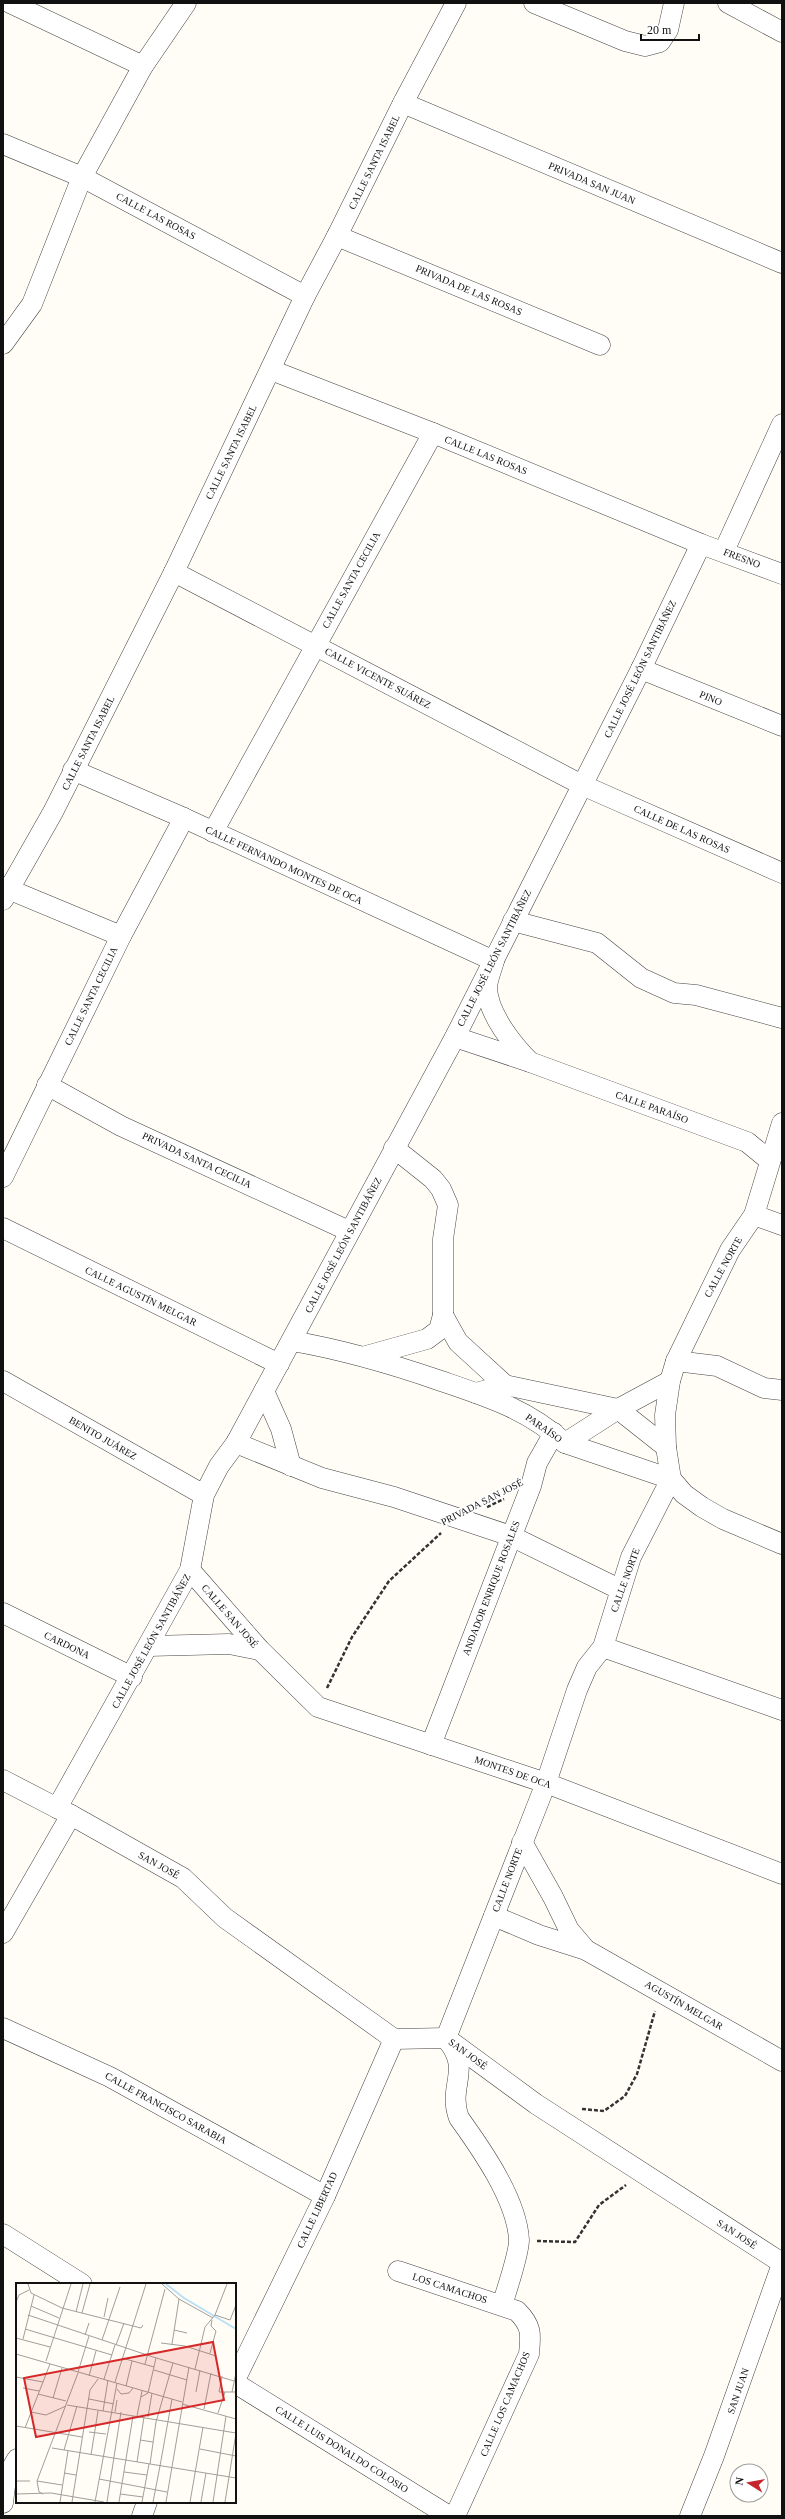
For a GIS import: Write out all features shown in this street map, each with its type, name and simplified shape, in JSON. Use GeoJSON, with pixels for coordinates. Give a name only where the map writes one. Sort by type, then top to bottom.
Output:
{"type":"FeatureCollection","features":[{"type":"Feature","properties":{"kind":"street"},"geometry":{"type":"LineString","coordinates":[[10,3],[143,66]]}},
{"type":"Feature","properties":{"kind":"street"},"geometry":{"type":"LineString","coordinates":[[3,344],[32,304],[82,177],[143,66],[186,3]]}},
{"type":"Feature","properties":{"kind":"street","name":"CALLE SANTA ISABEL"},"geometry":{"type":"LineString","coordinates":[[5,892],[53,812],[174,572],[305,296],[337,236],[403,102],[456,3]]}},
{"type":"Feature","properties":{"kind":"street"},"geometry":{"type":"LineString","coordinates":[[534,3],[626,41],[645,46],[660,42],[668,30],[674,3]]}},
{"type":"Feature","properties":{"kind":"street"},"geometry":{"type":"LineString","coordinates":[[728,3],[782,32]]}},
{"type":"Feature","properties":{"kind":"street","name":"PRIVADA SAN JUAN"},"geometry":{"type":"LineString","coordinates":[[403,102],[782,263]]}},
{"type":"Feature","properties":{"kind":"street","name":"CALLE LAS ROSAS"},"geometry":{"type":"LineString","coordinates":[[3,144],[82,177],[305,296]]}},
{"type":"Feature","properties":{"kind":"street","name":"PRIVADA DE LAS ROSAS"},"geometry":{"type":"LineString","coordinates":[[337,236],[600,345]]}},
{"type":"Feature","properties":{"kind":"street","name":"CALLE LAS ROSAS"},"geometry":{"type":"LineString","coordinates":[[271,370],[433,433],[701,544]]}},
{"type":"Feature","properties":{"kind":"street"},"geometry":{"type":"LineString","coordinates":[[724,551],[782,424]]}},
{"type":"Feature","properties":{"kind":"street","name":"CALLE SANTA CECILIA"},"geometry":{"type":"LineString","coordinates":[[213,832],[433,433]]}},
{"type":"Feature","properties":{"kind":"street","name":"FRESNO"},"geometry":{"type":"LineString","coordinates":[[701,544],[724,551],[782,574]]}},
{"type":"Feature","properties":{"kind":"street","name":"CALLE JOSÉ LEÓN SANTIBÁÑEZ"},"geometry":{"type":"LineString","coordinates":[[3,1933],[132,1677],[190,1570],[204,1495],[219,1466],[236,1443],[292,1341],[394,1148],[455,1037],[641,669],[701,544]]}},
{"type":"Feature","properties":{"kind":"street","name":"CALLE VICENTE SUÁREZ"},"geometry":{"type":"LineString","coordinates":[[174,572],[582,785]]}},
{"type":"Feature","properties":{"kind":"street","name":"PINO"},"geometry":{"type":"LineString","coordinates":[[641,669],[782,726]]}},
{"type":"Feature","properties":{"kind":"street","name":"CALLE FERNANDO MONTES DE OCA"},"geometry":{"type":"LineString","coordinates":[[74,770],[184,818],[494,961]]}},
{"type":"Feature","properties":{"kind":"street","name":"CALLE DE LAS ROSAS"},"geometry":{"type":"LineString","coordinates":[[582,785],[782,873]]}},
{"type":"Feature","properties":{"kind":"street","name":"CALLE SANTA CECILIA"},"geometry":{"type":"LineString","coordinates":[[3,1177],[121,936],[184,818]]}},
{"type":"Feature","properties":{"kind":"street"},"geometry":{"type":"LineString","coordinates":[[5,892],[121,936]]}},
{"type":"Feature","properties":{"kind":"street"},"geometry":{"type":"LineString","coordinates":[[513,921],[597,943],[641,978],[674,993],[696,995],[782,1018]]}},
{"type":"Feature","properties":{"kind":"street","name":"CALLE PARAÍSO"},"geometry":{"type":"LineString","coordinates":[[494,961],[487,987],[489,1000],[510,1042],[530,1062]]}},
{"type":"Feature","properties":{"kind":"street","name":"CALLE PARAÍSO"},"geometry":{"type":"LineString","coordinates":[[455,1037],[530,1062],[747,1142],[769,1160]]}},
{"type":"Feature","properties":{"kind":"street","name":"PRIVADA SANTA CECILIA"},"geometry":{"type":"LineString","coordinates":[[47,1085],[121,1126],[349,1232]]}},
{"type":"Feature","properties":{"kind":"street","name":"CALLE NORTE"},"geometry":{"type":"LineString","coordinates":[[446,2038],[546,1783],[577,1690],[587,1667],[603,1647],[619,1589],[631,1558],[671,1479],[666,1448],[665,1414],[670,1381],[676,1361],[726,1257],[754,1215],[769,1160],[782,1123]]}},
{"type":"Feature","properties":{"kind":"street"},"geometry":{"type":"LineString","coordinates":[[366,1356],[427,1339],[439,1330],[443,1315],[443,1239],[448,1205],[441,1189],[433,1179],[394,1148]]}},
{"type":"Feature","properties":{"kind":"street"},"geometry":{"type":"LineString","coordinates":[[754,1215],[782,1225]]}},
{"type":"Feature","properties":{"kind":"street","name":"CALLE AGUSTÍN MELGAR"},"geometry":{"type":"LineString","coordinates":[[3,1228],[279,1364]]}},
{"type":"Feature","properties":{"kind":"street"},"geometry":{"type":"LineString","coordinates":[[443,1315],[458,1342],[505,1385]]}},
{"type":"Feature","properties":{"kind":"street","name":"PARAÍSO"},"geometry":{"type":"LineString","coordinates":[[292,1341],[366,1356],[506,1403],[559,1438],[671,1479]]}},
{"type":"Feature","properties":{"kind":"street"},"geometry":{"type":"LineString","coordinates":[[676,1361],[717,1366],[764,1388],[782,1390]]}},
{"type":"Feature","properties":{"kind":"street","name":"BENITO JUÁREZ"},"geometry":{"type":"LineString","coordinates":[[3,1381],[204,1495]]}},
{"type":"Feature","properties":{"kind":"street"},"geometry":{"type":"LineString","coordinates":[[559,1438],[670,1381]]}},
{"type":"Feature","properties":{"kind":"street"},"geometry":{"type":"LineString","coordinates":[[476,1393],[505,1385],[618,1409],[666,1448]]}},
{"type":"Feature","properties":{"kind":"street"},"geometry":{"type":"LineString","coordinates":[[264,1391],[281,1429],[291,1466]]}},
{"type":"Feature","properties":{"kind":"street","name":"ANDADOR ENRIQUE ROSALES"},"geometry":{"type":"LineString","coordinates":[[431,1745],[531,1486],[537,1463],[559,1438]]}},
{"type":"Feature","properties":{"kind":"street"},"geometry":{"type":"LineString","coordinates":[[236,1443],[322,1478],[394,1497],[511,1536],[619,1589]]}},
{"type":"Feature","properties":{"kind":"street"},"geometry":{"type":"LineString","coordinates":[[671,1479],[684,1494],[722,1519],[782,1544]]}},
{"type":"Feature","properties":{"kind":"street","name":"CALLE SAN JOSÉ"},"geometry":{"type":"LineString","coordinates":[[190,1570],[260,1650]]}},
{"type":"Feature","properties":{"kind":"street","name":"CARDONA"},"geometry":{"type":"LineString","coordinates":[[3,1613],[132,1677]]}},
{"type":"Feature","properties":{"kind":"street","name":"CALLE SAN JOSÉ"},"geometry":{"type":"LineString","coordinates":[[149,1646],[229,1644],[260,1650]]}},
{"type":"Feature","properties":{"kind":"street"},"geometry":{"type":"LineString","coordinates":[[603,1647],[782,1710]]}},
{"type":"Feature","properties":{"kind":"street","name":"MONTES DE OCA"},"geometry":{"type":"LineString","coordinates":[[260,1650],[318,1707],[546,1783],[782,1874]]}},
{"type":"Feature","properties":{"kind":"street","name":"SAN JOSÉ"},"geometry":{"type":"LineString","coordinates":[[3,1780],[183,1878],[225,1918],[394,2039],[446,2038],[536,2104],[782,2263]]}},
{"type":"Feature","properties":{"kind":"street","name":"AGUSTÍN MELGAR"},"geometry":{"type":"LineString","coordinates":[[522,1842],[553,1897],[569,1930],[586,1950]]}},
{"type":"Feature","properties":{"kind":"street","name":"AGUSTÍN MELGAR"},"geometry":{"type":"LineString","coordinates":[[494,1916],[539,1935],[586,1950],[782,2060]]}},
{"type":"Feature","properties":{"kind":"street","name":"CALLE FRANCISCO SARABIA"},"geometry":{"type":"LineString","coordinates":[[3,2028],[110,2077],[325,2196]]}},
{"type":"Feature","properties":{"kind":"street"},"geometry":{"type":"LineString","coordinates":[[446,2038],[458,2053],[460,2067],[454,2105],[459,2118],[504,2191],[515,2216],[519,2241],[502,2305]]}},
{"type":"Feature","properties":{"kind":"street","name":"CALLE LIBERTAD"},"geometry":{"type":"LineString","coordinates":[[236,2378],[325,2196],[394,2039]]}},
{"type":"Feature","properties":{"kind":"street"},"geometry":{"type":"LineString","coordinates":[[3,2234],[80,2283]]}},
{"type":"Feature","properties":{"kind":"street","name":"SAN JUAN"},"geometry":{"type":"LineString","coordinates":[[690,2516],[714,2456],[782,2263]]}},
{"type":"Feature","properties":{"kind":"street","name":"LOS CAMACHOS"},"geometry":{"type":"LineString","coordinates":[[398,2271],[502,2305]]}},
{"type":"Feature","properties":{"kind":"street","name":"CALLE LOS CAMACHOS"},"geometry":{"type":"LineString","coordinates":[[455,2516],[529,2354],[531,2336],[528,2321],[517,2311],[502,2305]]}},
{"type":"Feature","properties":{"kind":"street","name":"CALLE LUIS DONALDO COLOSIO"},"geometry":{"type":"LineString","coordinates":[[236,2384],[449,2516]]}},
{"type":"Feature","properties":{"kind":"street"},"geometry":{"type":"LineString","coordinates":[[3,2503],[6,2478],[16,2461]]}},
{"type":"Feature","properties":{"kind":"street"},"geometry":{"type":"LineString","coordinates":[[142,2516],[147,2503]]}},
{"type":"Feature","properties":{"kind":"path","name":"PRIVADA SAN JOSÉ"},"geometry":{"type":"LineString","coordinates":[[318,1707],[352,1637],[389,1581],[435,1536],[460,1520],[531,1486]]}},
{"type":"Feature","properties":{"kind":"path"},"geometry":{"type":"LineString","coordinates":[[574,2108],[604,2111],[624,2096],[637,2074],[661,1992]]}},
{"type":"Feature","properties":{"kind":"path"},"geometry":{"type":"LineString","coordinates":[[519,2241],[576,2242],[600,2205],[643,2172]]}}]}
